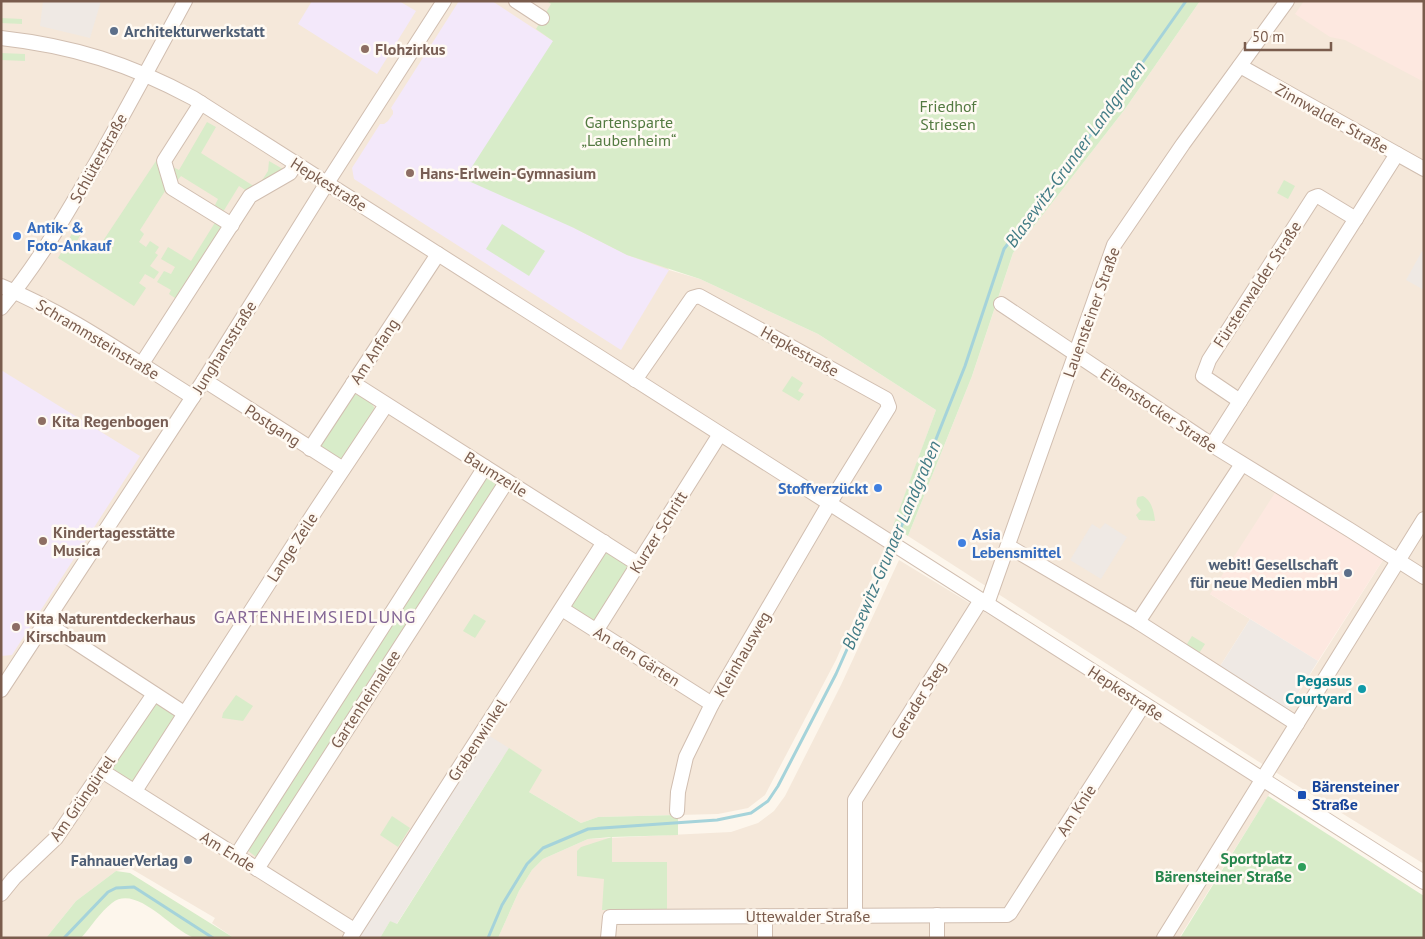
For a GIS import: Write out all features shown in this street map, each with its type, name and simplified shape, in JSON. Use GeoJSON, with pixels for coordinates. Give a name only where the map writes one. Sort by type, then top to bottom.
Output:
{"type":"FeatureCollection","features":[{"type":"Feature","properties":{"kind":"street","name":"Schlüterstraße"},"geometry":{"type":"LineString","coordinates":[[1,308],[15,292],[75,200],[185,1]]}},
{"type":"Feature","properties":{"kind":"street","name":"Junghansstraße"},"geometry":{"type":"LineString","coordinates":[[1,690],[6,671],[46,622],[204,380],[444,1]]}},
{"type":"Feature","properties":{"kind":"street"},"geometry":{"type":"LineString","coordinates":[[516,1],[542,18]]}},
{"type":"Feature","properties":{"kind":"street","name":"Lauensteiner Straße"},"geometry":{"type":"LineString","coordinates":[[984,602],[1008,546],[1114,245],[1183,144],[1287,1]]}},
{"type":"Feature","properties":{"kind":"street","name":"Hepkestraße"},"geometry":{"type":"LineString","coordinates":[[1,38],[62,47],[97,56],[163,82],[201,103],[1424,882]]}},
{"type":"Feature","properties":{"kind":"street","name":"Zinnwalder Straße"},"geometry":{"type":"LineString","coordinates":[[1240,66],[1424,169]]}},
{"type":"Feature","properties":{"kind":"street"},"geometry":{"type":"LineString","coordinates":[[201,103],[164,160],[172,188],[232,225]]}},
{"type":"Feature","properties":{"kind":"street"},"geometry":{"type":"LineString","coordinates":[[1212,445],[1397,154]]}},
{"type":"Feature","properties":{"kind":"street"},"geometry":{"type":"LineString","coordinates":[[141,365],[250,196],[290,173],[296,163]]}},
{"type":"Feature","properties":{"kind":"street","name":"Fürstenwalder Straße"},"geometry":{"type":"LineString","coordinates":[[1240,401],[1202,376],[1209,360],[1313,198],[1318,196],[1356,219]]}},
{"type":"Feature","properties":{"kind":"street","name":"Am Anfang"},"geometry":{"type":"LineString","coordinates":[[310,449],[438,254]]}},
{"type":"Feature","properties":{"kind":"street","name":"Schrammsteinstraße"},"geometry":{"type":"LineString","coordinates":[[1,286],[72,321],[192,397]]}},
{"type":"Feature","properties":{"kind":"street","name":"Hepkestraße"},"geometry":{"type":"LineString","coordinates":[[635,380],[692,298],[699,296],[886,399],[890,407],[829,504]]}},
{"type":"Feature","properties":{"kind":"street","name":"Eibenstocker Straße"},"geometry":{"type":"LineString","coordinates":[[1001,304],[1212,445],[1424,577]]}},
{"type":"Feature","properties":{"kind":"street","name":"Postgang"},"geometry":{"type":"LineString","coordinates":[[204,380],[343,469]]}},
{"type":"Feature","properties":{"kind":"street","name":"Baumzeile"},"geometry":{"type":"LineString","coordinates":[[353,384],[638,564]]}},
{"type":"Feature","properties":{"kind":"street","name":"Lange Zeile"},"geometry":{"type":"LineString","coordinates":[[135,791],[386,405]]}},
{"type":"Feature","properties":{"kind":"street","name":"Kurzer Schritt"},"geometry":{"type":"LineString","coordinates":[[596,630],[720,434]]}},
{"type":"Feature","properties":{"kind":"street"},"geometry":{"type":"LineString","coordinates":[[1138,622],[1242,464]]}},
{"type":"Feature","properties":{"kind":"street","name":"Gartenheimallee"},"geometry":{"type":"LineString","coordinates":[[236,856],[485,467]]}},
{"type":"Feature","properties":{"kind":"street","name":"Gartenheimallee"},"geometry":{"type":"LineString","coordinates":[[257,869],[506,481]]}},
{"type":"Feature","properties":{"kind":"street","name":"Kleinhausweg"},"geometry":{"type":"LineString","coordinates":[[677,812],[678,792],[686,757],[712,704],[829,504]]}},
{"type":"Feature","properties":{"kind":"street"},"geometry":{"type":"LineString","coordinates":[[1164,938],[1424,519]]}},
{"type":"Feature","properties":{"kind":"street","name":"Grabenwinkel"},"geometry":{"type":"LineString","coordinates":[[352,934],[604,542]]}},
{"type":"Feature","properties":{"kind":"street"},"geometry":{"type":"LineString","coordinates":[[1008,546],[1138,622],[1297,724]]}},
{"type":"Feature","properties":{"kind":"street","name":"Gerader Steg"},"geometry":{"type":"LineString","coordinates":[[855,916],[855,800],[984,602]]}},
{"type":"Feature","properties":{"kind":"street","name":"An den Gärten"},"geometry":{"type":"LineString","coordinates":[[562,609],[712,704]]}},
{"type":"Feature","properties":{"kind":"street"},"geometry":{"type":"LineString","coordinates":[[46,622],[184,713]]}},
{"type":"Feature","properties":{"kind":"street","name":"Am Grüngürtel"},"geometry":{"type":"LineString","coordinates":[[1,894],[14,878],[56,838],[154,694]]}},
{"type":"Feature","properties":{"kind":"street","name":"Am Knie"},"geometry":{"type":"LineString","coordinates":[[1007,915],[1144,704]]}},
{"type":"Feature","properties":{"kind":"street","name":"Am Ende"},"geometry":{"type":"LineString","coordinates":[[102,771],[257,869],[352,934]]}},
{"type":"Feature","properties":{"kind":"street"},"geometry":{"type":"LineString","coordinates":[[937,915],[937,938]]}},
{"type":"Feature","properties":{"kind":"street","name":"Uttewalder Straße"},"geometry":{"type":"LineString","coordinates":[[608,938],[610,917],[1007,915]]}},
{"type":"Feature","properties":{"kind":"street"},"geometry":{"type":"LineString","coordinates":[[765,916],[765,938]]}},
{"type":"Feature","properties":{"kind":"shaded area"},"geometry":{"type":"Polygon","coordinates":[[[1,1],[546,1],[551,4],[553,41],[669,270],[700,279],[818,334],[936,410],[885,549],[836,660],[765,795],[748,808],[718,814],[598,817],[581,823],[529,792],[488,735],[356,938],[234,938],[212,923],[215,918],[130,868],[116,871],[76,901],[46,938],[1,938],[1,1]]]}},
{"type":"Feature","properties":{"kind":"shaded area"},"geometry":{"type":"Polygon","coordinates":[[[43,1],[101,1],[90,38],[40,26],[43,1]]]}},
{"type":"Feature","properties":{"kind":"shaded area","name":"Flohzirkus"},"geometry":{"type":"Polygon","coordinates":[[[312,1],[399,1],[416,11],[377,74],[298,24],[312,1]]]}},
{"type":"Feature","properties":{"kind":"shaded area","name":"Hans-Erlwein-Gymnasium"},"geometry":{"type":"Polygon","coordinates":[[[459,1],[492,1],[553,41],[574,228],[627,255],[669,270],[621,350],[354,179],[352,168],[380,124],[388,121],[393,114],[391,108],[459,1]]]}},
{"type":"Feature","properties":{"kind":"shaded area"},"geometry":{"type":"Polygon","coordinates":[[[1200,1],[1424,1],[1424,864],[1256,760],[908,536],[972,376],[1013,253],[1125,109],[1200,1]],[[1388,552],[1210,594],[1250,619],[1217,671],[1285,714],[1388,552]]]}},
{"type":"Feature","properties":{"kind":"shaded area"},"geometry":{"type":"Polygon","coordinates":[[[1304,1],[1424,1],[1424,82],[1345,40],[1330,37],[1295,14],[1304,1]]]}},
{"type":"Feature","properties":{"kind":"shaded area"},"geometry":{"type":"Polygon","coordinates":[[[1422,251],[1424,252],[1424,290],[1406,280],[1422,251]]]}},
{"type":"Feature","properties":{"kind":"shaded area"},"geometry":{"type":"Polygon","coordinates":[[[1,370],[140,456],[12,655],[1,656],[1,370]]]}},
{"type":"Feature","properties":{"kind":"shaded area"},"geometry":{"type":"Polygon","coordinates":[[[1280,485],[1388,552],[1318,661],[1210,594],[1280,485]]]}},
{"type":"Feature","properties":{"kind":"shaded area"},"geometry":{"type":"Polygon","coordinates":[[[1105,523],[1127,537],[1101,579],[1070,560],[1092,524],[1100,529],[1105,523]]]}},
{"type":"Feature","properties":{"kind":"shaded area"},"geometry":{"type":"Polygon","coordinates":[[[899,560],[1058,657],[1270,793],[1179,938],[498,938],[519,891],[532,870],[543,859],[588,839],[731,832],[758,823],[774,811],[785,796],[841,685],[899,560]]]}},
{"type":"Feature","properties":{"kind":"shaded area"},"geometry":{"type":"Polygon","coordinates":[[[1250,619],[1318,661],[1285,714],[1217,671],[1250,619]]]}},
{"type":"Feature","properties":{"kind":"shaded area"},"geometry":{"type":"Polygon","coordinates":[[[488,735],[509,748],[396,925],[390,921],[380,938],[356,938],[488,735]]]}},
{"type":"Feature","properties":{"kind":"green space"},"geometry":{"type":"Polygon","coordinates":[[[546,1],[1200,1],[1125,109],[1013,253],[972,376],[908,536],[893,526],[936,410],[818,334],[700,279],[627,255],[574,228],[464,179],[553,41],[536,29],[551,4],[546,1]]]}},
{"type":"Feature","properties":{"kind":"green space"},"geometry":{"type":"Polygon","coordinates":[[[1,18],[22,19],[22,24],[1,23],[1,18]]]}},
{"type":"Feature","properties":{"kind":"green space"},"geometry":{"type":"Polygon","coordinates":[[[1,53],[25,54],[25,61],[1,60],[1,53]]]}},
{"type":"Feature","properties":{"kind":"green space"},"geometry":{"type":"Polygon","coordinates":[[[207,122],[216,127],[201,153],[257,188],[268,171],[269,161],[288,172],[250,193],[239,186],[223,212],[214,207],[218,199],[181,176],[176,182],[169,165],[179,170],[207,122]]]}},
{"type":"Feature","properties":{"kind":"green space"},"geometry":{"type":"Polygon","coordinates":[[[156,161],[159,163],[167,188],[140,230],[144,234],[139,242],[146,247],[150,241],[159,247],[155,253],[158,255],[150,266],[159,272],[154,279],[145,274],[139,283],[146,288],[134,306],[58,258],[78,223],[85,227],[77,241],[95,253],[156,161]]]}},
{"type":"Feature","properties":{"kind":"green space"},"geometry":{"type":"Polygon","coordinates":[[[1284,180],[1295,186],[1288,199],[1277,193],[1284,180]]]}},
{"type":"Feature","properties":{"kind":"green space"},"geometry":{"type":"Polygon","coordinates":[[[220,220],[223,230],[178,300],[169,294],[171,290],[157,282],[164,271],[171,274],[175,267],[161,259],[168,247],[191,261],[216,221],[220,220]]]}},
{"type":"Feature","properties":{"kind":"green space"},"geometry":{"type":"Polygon","coordinates":[[[502,224],[545,251],[529,276],[486,249],[502,224]]]}},
{"type":"Feature","properties":{"kind":"green space"},"geometry":{"type":"Polygon","coordinates":[[[792,376],[803,383],[798,391],[804,394],[799,401],[782,391],[792,376]]]}},
{"type":"Feature","properties":{"kind":"green space"},"geometry":{"type":"Polygon","coordinates":[[[352,394],[365,398],[375,409],[342,459],[337,459],[321,449],[320,444],[352,394]]]}},
{"type":"Feature","properties":{"kind":"green space"},"geometry":{"type":"Polygon","coordinates":[[[486,478],[496,484],[256,857],[247,850],[486,478]]]}},
{"type":"Feature","properties":{"kind":"green space"},"geometry":{"type":"Polygon","coordinates":[[[1143,496],[1153,510],[1155,521],[1139,520],[1136,515],[1141,510],[1136,504],[1137,499],[1143,496]]]}},
{"type":"Feature","properties":{"kind":"green space"},"geometry":{"type":"Polygon","coordinates":[[[607,552],[627,563],[628,569],[596,620],[591,621],[571,608],[571,604],[603,554],[607,552]]]}},
{"type":"Feature","properties":{"kind":"green space"},"geometry":{"type":"Polygon","coordinates":[[[474,614],[486,621],[475,638],[463,631],[474,614]]]}},
{"type":"Feature","properties":{"kind":"green space"},"geometry":{"type":"Polygon","coordinates":[[[1192,636],[1205,644],[1198,655],[1185,647],[1192,636]]]}},
{"type":"Feature","properties":{"kind":"green space"},"geometry":{"type":"Polygon","coordinates":[[[236,695],[253,706],[243,721],[222,718],[223,713],[236,695]]]}},
{"type":"Feature","properties":{"kind":"green space"},"geometry":{"type":"Polygon","coordinates":[[[153,703],[159,703],[175,714],[175,720],[132,783],[110,769],[153,703]]]}},
{"type":"Feature","properties":{"kind":"green space"},"geometry":{"type":"Polygon","coordinates":[[[509,748],[542,770],[529,792],[581,823],[598,817],[678,815],[678,835],[588,839],[543,859],[532,870],[519,891],[498,938],[380,938],[390,921],[397,924],[509,748]]]}},
{"type":"Feature","properties":{"kind":"green space","name":"Sportplatz Bärensteiner Straße"},"geometry":{"type":"Polygon","coordinates":[[[1268,796],[1424,896],[1424,938],[1180,938],[1268,796]]]}},
{"type":"Feature","properties":{"kind":"green space"},"geometry":{"type":"Polygon","coordinates":[[[392,816],[410,828],[398,847],[380,835],[392,816]]]}},
{"type":"Feature","properties":{"kind":"green space"},"geometry":{"type":"Polygon","coordinates":[[[612,837],[612,862],[667,862],[667,909],[602,910],[604,879],[577,876],[577,851],[581,847],[612,837]]]}},
{"type":"Feature","properties":{"kind":"green space"},"geometry":{"type":"Polygon","coordinates":[[[116,871],[130,873],[234,938],[192,937],[142,903],[132,899],[121,899],[112,903],[81,938],[46,938],[76,901],[116,871]]]}},
{"type":"Feature","properties":{"kind":"waterway","name":"Blasewitz‐Grunaer Landgraben"},"geometry":{"type":"LineString","coordinates":[[896,540],[965,366],[1004,249],[1102,120],[1186,1]]}},
{"type":"Feature","properties":{"kind":"waterway","name":"Blasewitz‐Grunaer Landgraben"},"geometry":{"type":"LineString","coordinates":[[488,938],[502,905],[527,864],[543,848],[588,829],[717,820],[751,813],[768,801],[778,786],[836,674],[892,548]]}},
{"type":"Feature","properties":{"kind":"waterway","name":"Blasewitz‐Grunaer Landgraben"},"geometry":{"type":"LineString","coordinates":[[64,938],[108,892],[116,888],[134,887],[213,938]]}},
{"type":"Feature","properties":{"kind":"place","name":"Architekturwerkstatt"},"geometry":{"type":"Point","coordinates":[114,31]}},
{"type":"Feature","properties":{"kind":"place","name":"Flohzirkus"},"geometry":{"type":"Point","coordinates":[365,49]}},
{"type":"Feature","properties":{"kind":"place","name":"Hans-Erlwein-Gymnasium"},"geometry":{"type":"Point","coordinates":[410,173]}},
{"type":"Feature","properties":{"kind":"place","name":"Antik- & Foto-Ankauf"},"geometry":{"type":"Point","coordinates":[17,236]}},
{"type":"Feature","properties":{"kind":"place","name":"Kita Regenbogen"},"geometry":{"type":"Point","coordinates":[42,421]}},
{"type":"Feature","properties":{"kind":"place","name":"Stoffverzückt"},"geometry":{"type":"Point","coordinates":[878,488]}},
{"type":"Feature","properties":{"kind":"place","name":"Kindertagesstätte Musica"},"geometry":{"type":"Point","coordinates":[43,541]}},
{"type":"Feature","properties":{"kind":"place","name":"Asia Lebensmittel"},"geometry":{"type":"Point","coordinates":[962,543]}},
{"type":"Feature","properties":{"kind":"place","name":"webit! Gesellschaft für neue Medien mbH"},"geometry":{"type":"Point","coordinates":[1348,573]}},
{"type":"Feature","properties":{"kind":"place","name":"Kita Naturentdeckerhaus Kirschbaum"},"geometry":{"type":"Point","coordinates":[16,627]}},
{"type":"Feature","properties":{"kind":"place","name":"Pegasus Courtyard"},"geometry":{"type":"Point","coordinates":[1362,689]}},
{"type":"Feature","properties":{"kind":"place","name":"Bärensteiner Straße"},"geometry":{"type":"Point","coordinates":[1302,795]}},
{"type":"Feature","properties":{"kind":"place","name":"FahnauerVerlag"},"geometry":{"type":"Point","coordinates":[188,860]}},
{"type":"Feature","properties":{"kind":"place","name":"Sportplatz Bärensteiner Straße"},"geometry":{"type":"Point","coordinates":[1302,867]}},
{"type":"Feature","properties":{"kind":"district","name":"GARTENHEIMSIEDLUNG"},"geometry":{"type":"Point","coordinates":[315,616]}},
{"type":"Feature","properties":{"kind":"park label","name":"Friedhof Striesen"},"geometry":{"type":"Point","coordinates":[948,115]}},
{"type":"Feature","properties":{"kind":"park label","name":"Gartensparte „Laubenheim“"},"geometry":{"type":"Point","coordinates":[629,131]}}]}
